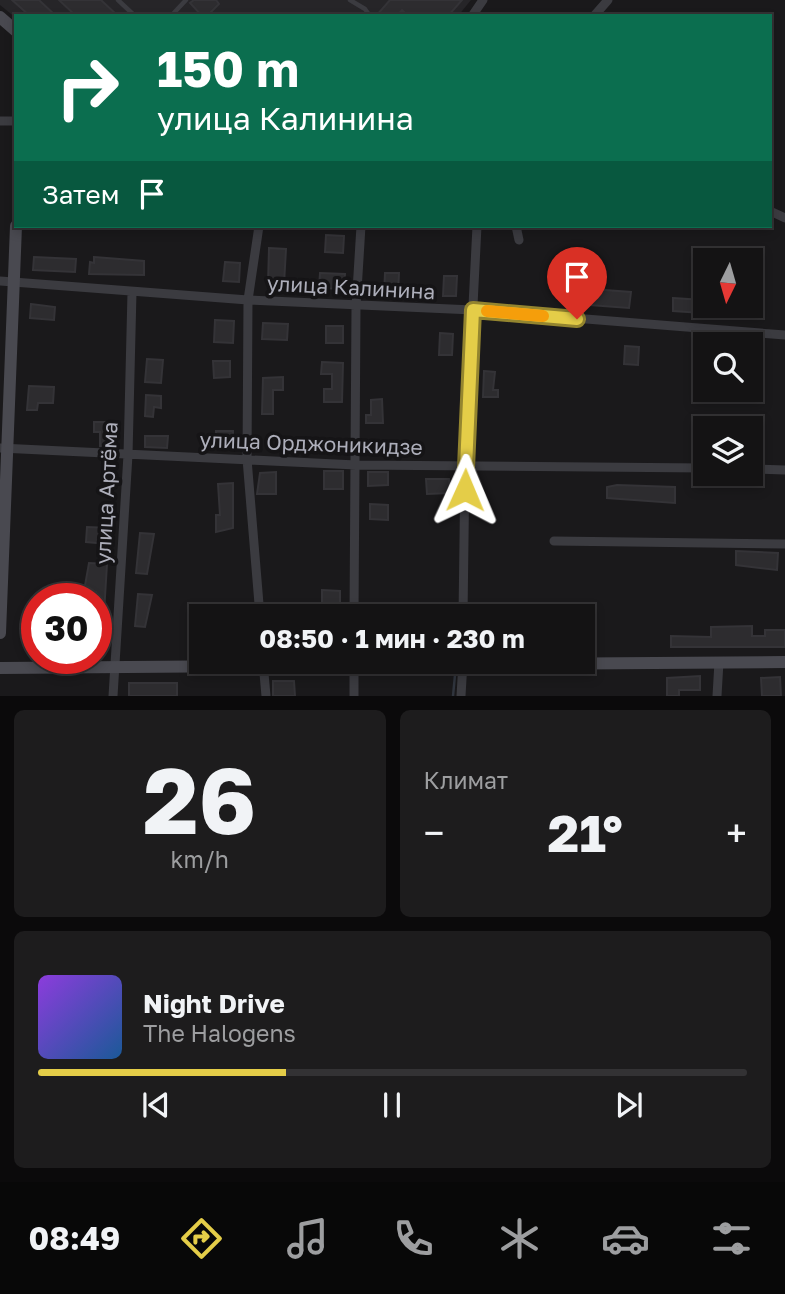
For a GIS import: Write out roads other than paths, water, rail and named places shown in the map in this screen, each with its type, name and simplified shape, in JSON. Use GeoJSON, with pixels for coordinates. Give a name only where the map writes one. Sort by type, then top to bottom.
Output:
{"type":"FeatureCollection","features":[{"type":"Feature","properties":{"kind":"main road"},"geometry":{"type":"LineString","coordinates":[[0,17],[14,29]]}},
{"type":"Feature","properties":{"kind":"main road"},"geometry":{"type":"LineString","coordinates":[[0,633],[4,448],[16,228]]}},
{"type":"Feature","properties":{"kind":"main road"},"geometry":{"type":"LineString","coordinates":[[595,662],[785,662]]}},
{"type":"Feature","properties":{"kind":"main road"},"geometry":{"type":"LineString","coordinates":[[0,668],[189,666]]}},
{"type":"Feature","properties":{"kind":"street"},"geometry":{"type":"LineString","coordinates":[[596,14],[608,0]]}},
{"type":"Feature","properties":{"kind":"street"},"geometry":{"type":"LineString","coordinates":[[258,228],[248,300],[247,459],[259,604]]}},
{"type":"Feature","properties":{"kind":"street"},"geometry":{"type":"LineString","coordinates":[[354,604],[356,307],[361,228]]}},
{"type":"Feature","properties":{"kind":"street"},"geometry":{"type":"LineString","coordinates":[[463,604],[465,464],[477,228]]}},
{"type":"Feature","properties":{"kind":"street"},"geometry":{"type":"LineString","coordinates":[[516,228],[519,240]]}},
{"type":"Feature","properties":{"kind":"street","name":"улица Калинина"},"geometry":{"type":"LineString","coordinates":[[0,281],[356,307],[473,310],[785,335]]}},
{"type":"Feature","properties":{"kind":"street","name":"улица Артёма"},"geometry":{"type":"LineString","coordinates":[[113,695],[128,455],[132,292]]}},
{"type":"Feature","properties":{"kind":"street","name":"улица Орджоникидзе"},"geometry":{"type":"LineString","coordinates":[[4,448],[356,465],[693,468]]}},
{"type":"Feature","properties":{"kind":"street"},"geometry":{"type":"LineString","coordinates":[[763,469],[785,470]]}},
{"type":"Feature","properties":{"kind":"street"},"geometry":{"type":"LineString","coordinates":[[554,541],[785,544]]}},
{"type":"Feature","properties":{"kind":"street"},"geometry":{"type":"LineString","coordinates":[[717,695],[719,662]]}},
{"type":"Feature","properties":{"kind":"street"},"geometry":{"type":"LineString","coordinates":[[265,674],[266,695]]}},
{"type":"Feature","properties":{"kind":"street"},"geometry":{"type":"LineString","coordinates":[[354,674],[354,695]]}},
{"type":"Feature","properties":{"kind":"street"},"geometry":{"type":"LineString","coordinates":[[461,695],[462,674]]}},
{"type":"Feature","properties":{"kind":"lane"},"geometry":{"type":"LineString","coordinates":[[118,0],[133,14]]}},
{"type":"Feature","properties":{"kind":"lane"},"geometry":{"type":"LineString","coordinates":[[173,14],[186,0]]}},
{"type":"Feature","properties":{"kind":"lane"},"geometry":{"type":"LineString","coordinates":[[350,0],[369,14]]}},
{"type":"Feature","properties":{"kind":"waterway"},"geometry":{"type":"LineString","coordinates":[[453,696],[455,675]]}}]}
